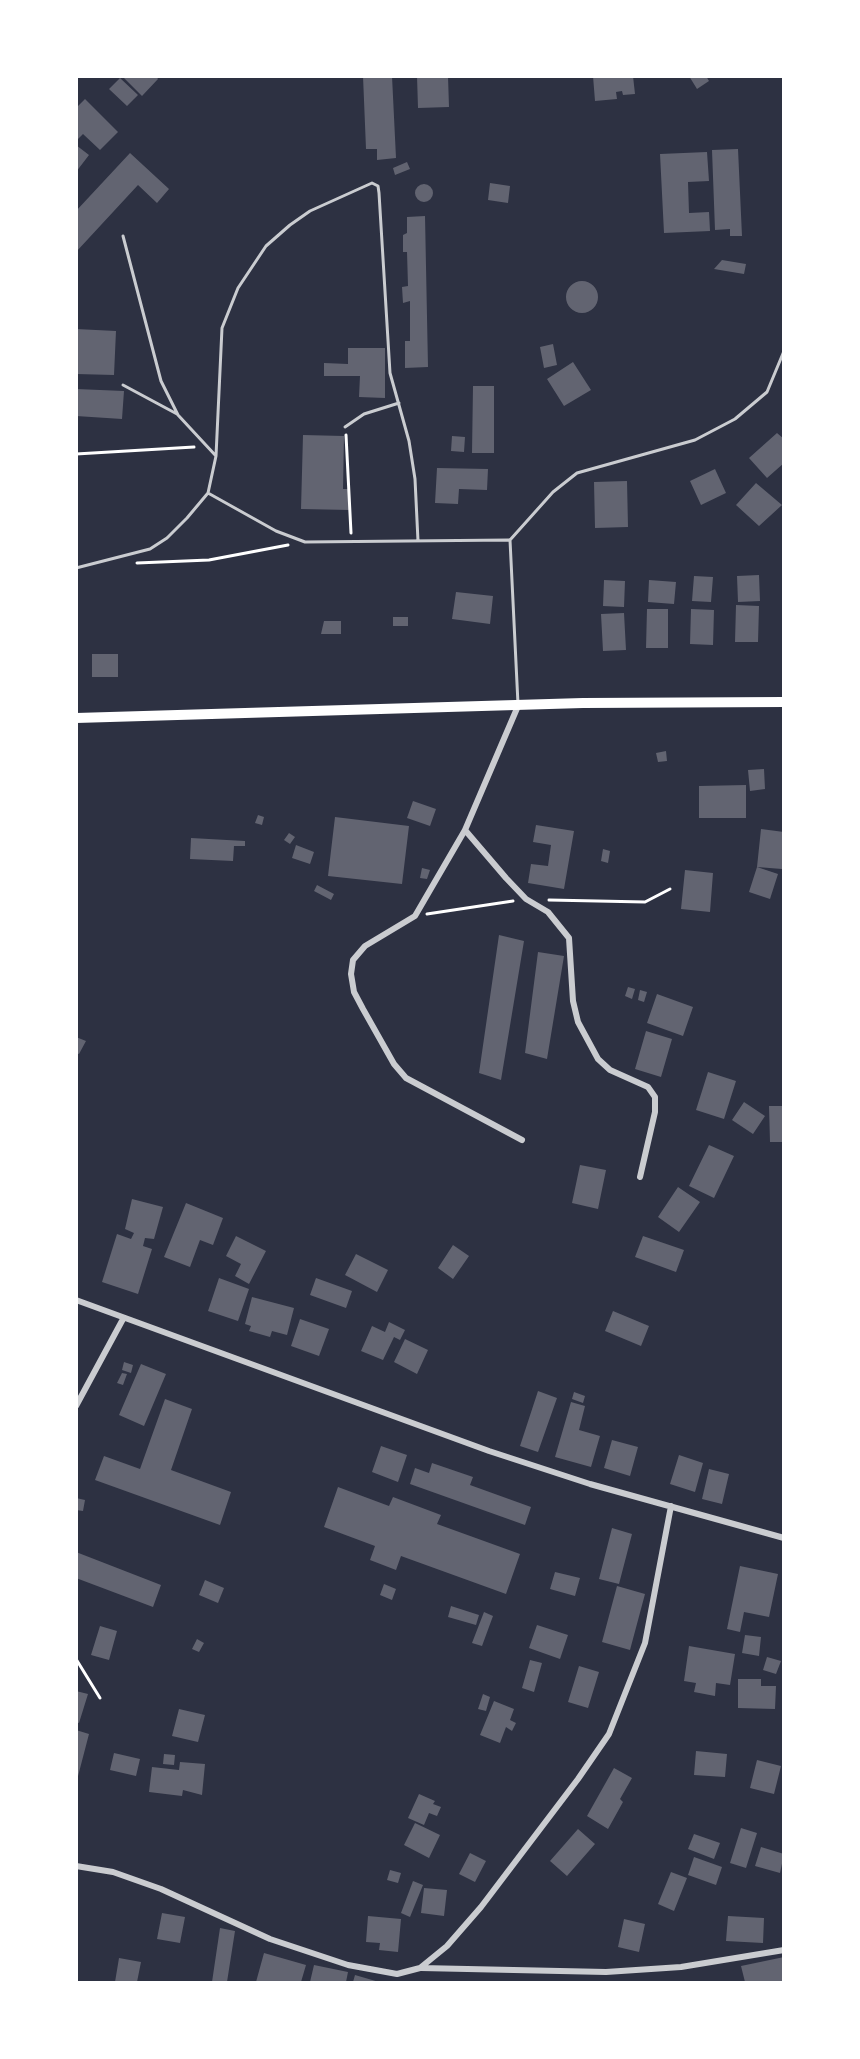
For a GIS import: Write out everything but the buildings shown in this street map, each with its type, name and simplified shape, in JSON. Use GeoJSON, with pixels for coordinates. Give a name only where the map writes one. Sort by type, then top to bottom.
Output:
{"type":"FeatureCollection","features":[{"type":"Feature","properties":{"kind":"main road"},"geometry":{"type":"LineString","coordinates":[[76,718],[518,706],[783,702]]}},
{"type":"Feature","properties":{"kind":"street"},"geometry":{"type":"LineString","coordinates":[[518,706],[465,830],[415,916],[365,946],[353,960],[351,974],[354,992],[394,1064],[406,1078],[522,1140]]}},
{"type":"Feature","properties":{"kind":"street"},"geometry":{"type":"LineString","coordinates":[[465,830],[526,899],[548,912],[569,938],[573,1001],[578,1022],[598,1059],[610,1070],[648,1087],[655,1097],[655,1112],[640,1177]]}},
{"type":"Feature","properties":{"kind":"street"},"geometry":{"type":"LineString","coordinates":[[76,1300],[489,1451],[590,1484],[783,1538]]}},
{"type":"Feature","properties":{"kind":"street"},"geometry":{"type":"LineString","coordinates":[[76,1406],[123,1319]]}},
{"type":"Feature","properties":{"kind":"street"},"geometry":{"type":"LineString","coordinates":[[420,1968],[447,1946],[481,1908],[609,1734],[645,1643],[671,1506]]}},
{"type":"Feature","properties":{"kind":"street"},"geometry":{"type":"LineString","coordinates":[[76,1866],[113,1872],[161,1889],[270,1939],[348,1965],[398,1974],[420,1968],[606,1972],[681,1968],[783,1950]]}},
{"type":"Feature","properties":{"kind":"street"},"geometry":{"type":"LineString","coordinates":[[397,1983],[398,1974]]}},
{"type":"Feature","properties":{"kind":"lane"},"geometry":{"type":"LineString","coordinates":[[76,568],[108,562],[150,549],[167,538],[208,493],[216,456],[222,328],[238,288],[266,246],[290,225],[310,211],[372,183],[378,186],[379,193],[390,373],[416,479],[418,541]]}},
{"type":"Feature","properties":{"kind":"lane"},"geometry":{"type":"LineString","coordinates":[[123,236],[161,381],[178,415],[216,456]]}},
{"type":"Feature","properties":{"kind":"lane"},"geometry":{"type":"LineString","coordinates":[[518,706],[510,540],[553,492],[577,473],[695,440],[735,419],[767,392],[783,351]]}},
{"type":"Feature","properties":{"kind":"lane"},"geometry":{"type":"LineString","coordinates":[[123,385],[178,415]]}},
{"type":"Feature","properties":{"kind":"lane"},"geometry":{"type":"LineString","coordinates":[[345,427],[364,414],[399,403]]}},
{"type":"Feature","properties":{"kind":"lane"},"geometry":{"type":"LineString","coordinates":[[208,493],[276,531],[305,542],[352,544],[510,540]]}},
{"type":"Feature","properties":{"kind":"path"},"geometry":{"type":"LineString","coordinates":[[345,427],[352,544]]}},
{"type":"Feature","properties":{"kind":"path"},"geometry":{"type":"LineString","coordinates":[[76,454],[208,447]]}},
{"type":"Feature","properties":{"kind":"path"},"geometry":{"type":"LineString","coordinates":[[108,562],[163,563],[209,560],[305,542]]}},
{"type":"Feature","properties":{"kind":"path"},"geometry":{"type":"LineString","coordinates":[[76,1659],[100,1698]]}}]}
